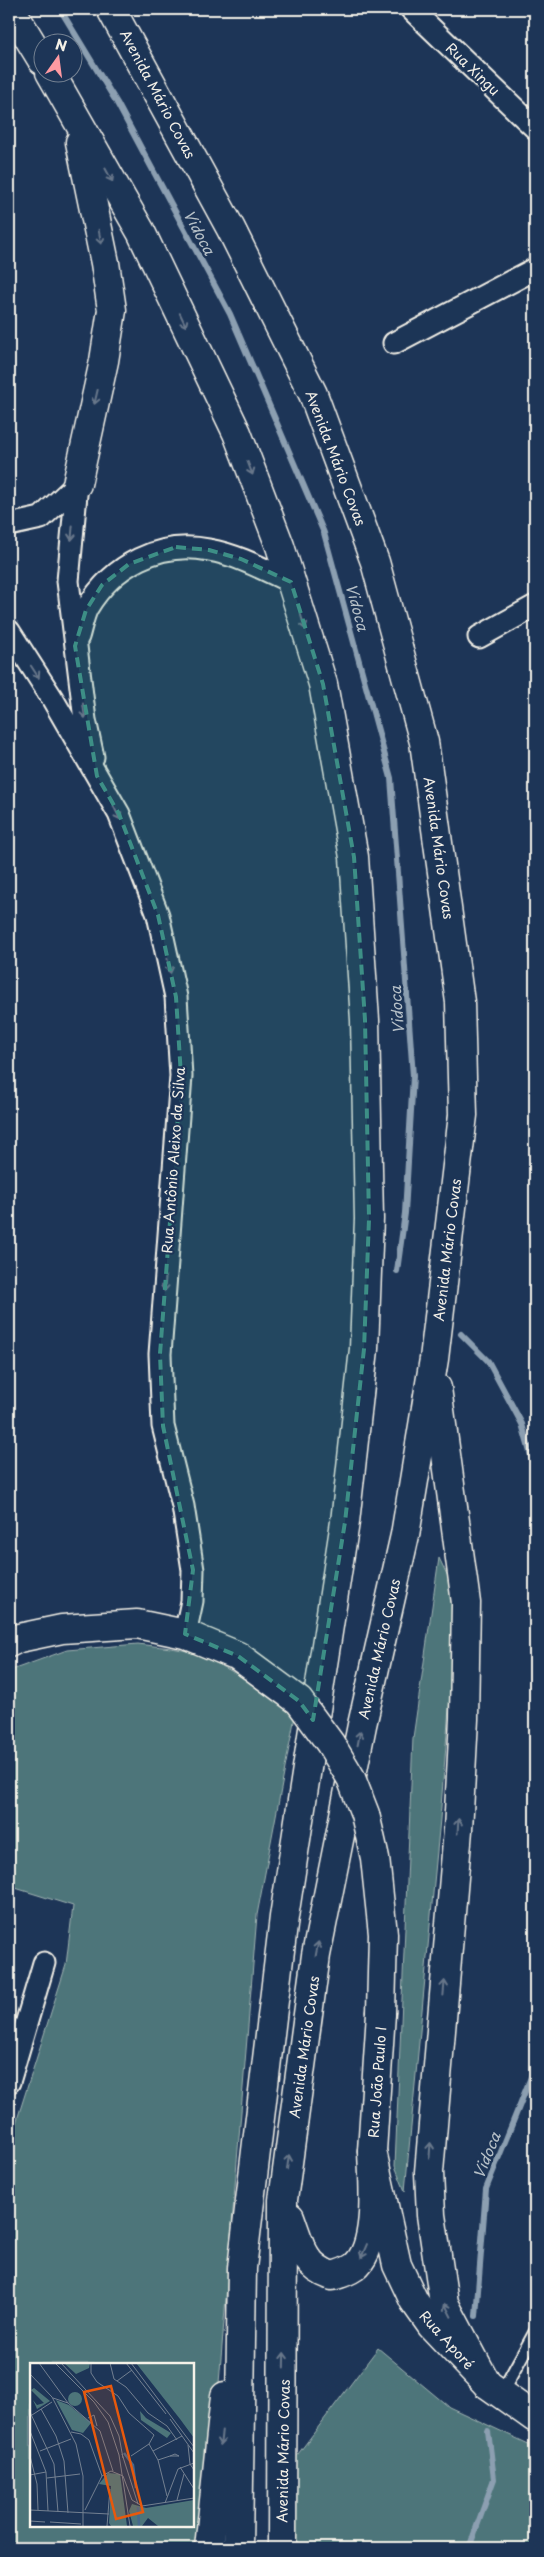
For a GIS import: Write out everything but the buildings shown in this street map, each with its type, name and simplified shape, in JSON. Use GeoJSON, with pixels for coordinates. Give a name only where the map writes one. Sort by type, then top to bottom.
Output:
{"type":"FeatureCollection","features":[{"type":"Feature","properties":{"kind":"main road"},"geometry":{"type":"LineString","coordinates":[[11,9],[32,44]]}},
{"type":"Feature","properties":{"kind":"main road","name":"Avenida Mário Covas"},"geometry":{"type":"LineString","coordinates":[[111,9],[231,229],[313,394],[375,562],[424,742],[460,1002],[463,1115],[434,1359],[405,1536],[362,1725],[316,1954],[284,2200],[282,2548]]}},
{"type":"Feature","properties":{"kind":"main road"},"geometry":{"type":"LineString","coordinates":[[56,82],[141,232],[236,432],[280,546],[323,684],[354,857],[365,1020],[369,1229],[364,1348],[345,1522],[284,1918],[209,2548]]}},
{"type":"Feature","properties":{"kind":"main road"},"geometry":{"type":"LineString","coordinates":[[70,104],[87,169],[106,263],[112,310],[104,361],[77,484]]}},
{"type":"Feature","properties":{"kind":"main road"},"geometry":{"type":"LineString","coordinates":[[434,1359],[466,1603],[458,1830],[429,2172],[431,2215],[444,2304],[494,2390]]}},
{"type":"Feature","properties":{"kind":"main road"},"geometry":{"type":"LineString","coordinates":[[9,1643],[19,1638],[62,1628],[138,1624],[186,1634]]}},
{"type":"Feature","properties":{"kind":"main road","name":"Rua João Paulo I"},"geometry":{"type":"LineString","coordinates":[[186,1634],[238,1656],[299,1701],[330,1743],[351,1778],[365,1814],[375,1858],[383,1934],[381,2013],[372,2151]]}},
{"type":"Feature","properties":{"kind":"main road"},"geometry":{"type":"LineString","coordinates":[[284,2200],[308,2261],[319,2272],[332,2276],[345,2272],[355,2266],[362,2258],[370,2235],[373,2208],[372,2151]]}},
{"type":"Feature","properties":{"kind":"main road","name":"Rua Aporé"},"geometry":{"type":"LineString","coordinates":[[372,2151],[397,2264],[414,2300],[432,2325],[494,2390],[535,2418]]}},
{"type":"Feature","properties":{"kind":"main road"},"geometry":{"type":"LineString","coordinates":[[238,2548],[242,2268]]}},
{"type":"Feature","properties":{"kind":"street","name":"Rua Xingu"},"geometry":{"type":"LineString","coordinates":[[411,9],[535,128]]}},
{"type":"Feature","properties":{"kind":"street"},"geometry":{"type":"LineString","coordinates":[[394,343],[535,269]]}},
{"type":"Feature","properties":{"kind":"street"},"geometry":{"type":"LineString","coordinates":[[9,525],[41,518],[77,484]]}},
{"type":"Feature","properties":{"kind":"street"},"geometry":{"type":"LineString","coordinates":[[77,484],[68,581],[85,720],[97,776]]}},
{"type":"Feature","properties":{"kind":"street"},"geometry":{"type":"LineString","coordinates":[[75,646],[86,610],[102,586],[129,564],[150,553],[176,547],[209,550],[241,559],[291,582]]}},
{"type":"Feature","properties":{"kind":"street"},"geometry":{"type":"LineString","coordinates":[[479,637],[535,606]]}},
{"type":"Feature","properties":{"kind":"street","name":"Rua Antônio Aleixo da Silva"},"geometry":{"type":"LineString","coordinates":[[9,632],[52,698],[119,814],[158,915],[176,997],[181,1076],[160,1354],[163,1426],[183,1506],[193,1570],[192,1601],[186,1634]]}},
{"type":"Feature","properties":{"kind":"street"},"geometry":{"type":"LineString","coordinates":[[11,2069],[44,1963]]}},
{"type":"Feature","properties":{"kind":"lane"},"geometry":{"type":"LineString","coordinates":[[494,2390],[535,2332]]}},
{"type":"Feature","properties":{"kind":"highlighted area"},"geometry":{"type":"Polygon","coordinates":[[[176,547],[209,550],[241,559],[291,582],[323,684],[354,857],[365,1020],[369,1219],[364,1349],[345,1522],[313,1720],[299,1701],[238,1656],[185,1634],[193,1570],[163,1426],[160,1354],[181,1076],[176,997],[158,915],[119,814],[97,776],[75,646],[86,610],[102,585],[129,564],[176,547]]]}},
{"type":"Feature","properties":{"kind":"green space"},"geometry":{"type":"Polygon","coordinates":[[[439,1558],[458,1597],[440,1819],[405,2191],[395,2166],[413,1738],[439,1558]]]}},
{"type":"Feature","properties":{"kind":"green space"},"geometry":{"type":"Polygon","coordinates":[[[138,1644],[174,1649],[196,1654],[235,1673],[260,1689],[295,1716],[257,1915],[219,2383],[201,2548],[9,2548],[9,2145],[66,1965],[73,1906],[9,1886],[9,1671],[67,1650],[138,1644]]]}},
{"type":"Feature","properties":{"kind":"green space"},"geometry":{"type":"Polygon","coordinates":[[[378,2348],[449,2407],[535,2447],[535,2548],[295,2548],[292,2462],[378,2348]]]}},
{"type":"Feature","properties":{"kind":"waterway","name":"Vidoca"},"geometry":{"type":"LineString","coordinates":[[60,9],[117,103],[230,314],[324,533],[391,778],[413,1076],[405,1213],[397,1271]]}},
{"type":"Feature","properties":{"kind":"waterway","name":"Vidoca"},"geometry":{"type":"LineString","coordinates":[[461,1334],[488,1361],[522,1424],[535,1470]]}},
{"type":"Feature","properties":{"kind":"waterway","name":"Vidoca"},"geometry":{"type":"LineString","coordinates":[[476,2316],[486,2189],[535,2067]]}},
{"type":"Feature","properties":{"kind":"waterway"},"geometry":{"type":"LineString","coordinates":[[469,2548],[494,2479],[488,2431]]}}]}
